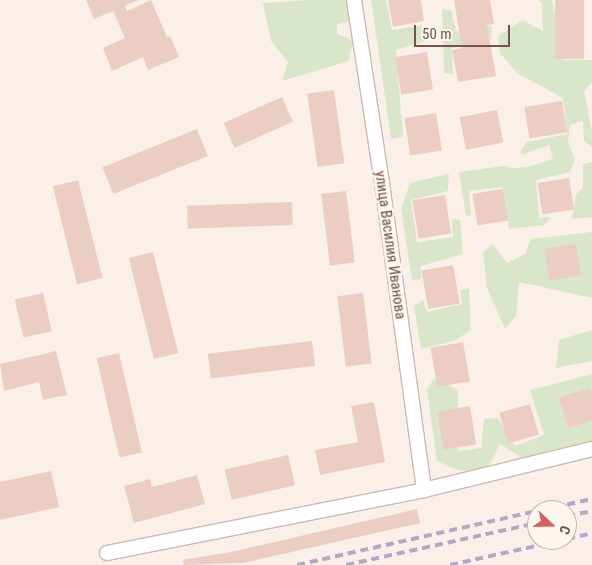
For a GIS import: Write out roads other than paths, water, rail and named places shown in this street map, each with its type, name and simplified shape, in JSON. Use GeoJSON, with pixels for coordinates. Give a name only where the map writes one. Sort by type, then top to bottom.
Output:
{"type":"FeatureCollection","features":[{"type":"Feature","properties":{"kind":"street","name":"улица Василия Иванова"},"geometry":{"type":"LineString","coordinates":[[354,0],[382,183],[424,490]]}},
{"type":"Feature","properties":{"kind":"street"},"geometry":{"type":"LineString","coordinates":[[107,553],[424,490],[592,449]]}},
{"type":"Feature","properties":{"kind":"railway"},"geometry":{"type":"LineString","coordinates":[[577,502],[592,499]]}},
{"type":"Feature","properties":{"kind":"railway"},"geometry":{"type":"LineString","coordinates":[[577,514],[592,511]]}},
{"type":"Feature","properties":{"kind":"railway"},"geometry":{"type":"LineString","coordinates":[[297,565],[527,513]]}},
{"type":"Feature","properties":{"kind":"railway"},"geometry":{"type":"LineString","coordinates":[[346,565],[527,525]]}},
{"type":"Feature","properties":{"kind":"railway"},"geometry":{"type":"LineString","coordinates":[[577,537],[592,533]]}},
{"type":"Feature","properties":{"kind":"railway"},"geometry":{"type":"LineString","coordinates":[[450,565],[527,548]]}}]}
